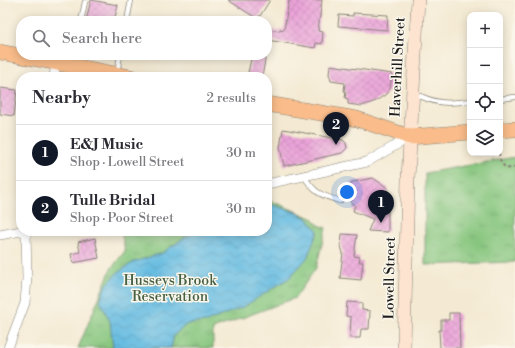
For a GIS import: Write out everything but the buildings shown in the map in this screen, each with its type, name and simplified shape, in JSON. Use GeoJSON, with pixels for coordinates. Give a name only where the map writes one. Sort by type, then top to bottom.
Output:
{"type":"FeatureCollection","features":[{"type":"Feature","properties":{"kind":"main road","name":"Haverhill Street"},"geometry":{"type":"LineString","coordinates":[[410,137],[418,0]]}},
{"type":"Feature","properties":{"kind":"main road"},"geometry":{"type":"LineString","coordinates":[[0,52],[16,57]]}},
{"type":"Feature","properties":{"kind":"main road"},"geometry":{"type":"LineString","coordinates":[[24,60],[55,70],[73,63],[108,72]]}},
{"type":"Feature","properties":{"kind":"main road"},"geometry":{"type":"LineString","coordinates":[[272,105],[357,119],[410,137],[467,132]]}},
{"type":"Feature","properties":{"kind":"main road"},"geometry":{"type":"LineString","coordinates":[[503,130],[515,129]]}},
{"type":"Feature","properties":{"kind":"main road","name":"Lowell Street"},"geometry":{"type":"LineString","coordinates":[[404,348],[410,137]]}},
{"type":"Feature","properties":{"kind":"street"},"geometry":{"type":"LineString","coordinates":[[272,183],[367,162],[410,137]]}},
{"type":"Feature","properties":{"kind":"street"},"geometry":{"type":"LineString","coordinates":[[0,235],[16,232]]}},
{"type":"Feature","properties":{"kind":"street"},"geometry":{"type":"LineString","coordinates":[[8,348],[22,314],[26,296],[26,236]]}},
{"type":"Feature","properties":{"kind":"lane"},"geometry":{"type":"LineString","coordinates":[[128,16],[131,0]]}},
{"type":"Feature","properties":{"kind":"lane"},"geometry":{"type":"LineString","coordinates":[[82,16],[85,2]]}},
{"type":"Feature","properties":{"kind":"lane"},"geometry":{"type":"LineString","coordinates":[[121,60],[123,72]]}},
{"type":"Feature","properties":{"kind":"lane"},"geometry":{"type":"LineString","coordinates":[[412,92],[426,99],[441,103],[467,101]]}},
{"type":"Feature","properties":{"kind":"lane"},"geometry":{"type":"LineString","coordinates":[[503,99],[515,97]]}},
{"type":"Feature","properties":{"kind":"lane"},"geometry":{"type":"LineString","coordinates":[[304,176],[311,188],[322,196],[340,201]]}},
{"type":"Feature","properties":{"kind":"path"},"geometry":{"type":"LineString","coordinates":[[499,156],[500,163],[506,168],[515,167]]}},
{"type":"Feature","properties":{"kind":"green space"},"geometry":{"type":"Polygon","coordinates":[[[515,157],[515,262],[425,265],[425,173],[515,157]]]}},
{"type":"Feature","properties":{"kind":"green space","name":"Husseys Brook Reservation"},"geometry":{"type":"Polygon","coordinates":[[[272,201],[314,219],[317,224],[326,228],[316,268],[295,298],[213,329],[213,348],[78,348],[111,269],[125,251],[122,236],[272,236],[272,201]]]}},
{"type":"Feature","properties":{"kind":"water","name":"Husseys Brook Reservation"},"geometry":{"type":"Polygon","coordinates":[[[272,205],[298,213],[307,218],[318,231],[307,258],[289,278],[243,307],[206,322],[187,324],[174,335],[171,348],[113,348],[110,321],[100,301],[105,287],[117,273],[134,262],[162,253],[187,236],[272,236],[272,205]]]}},
{"type":"Feature","properties":{"kind":"place","name":"Tulle Bridal"},"geometry":{"type":"Point","coordinates":[336,145]}},
{"type":"Feature","properties":{"kind":"place","name":"E&J Music"},"geometry":{"type":"Point","coordinates":[381,223]}}]}
